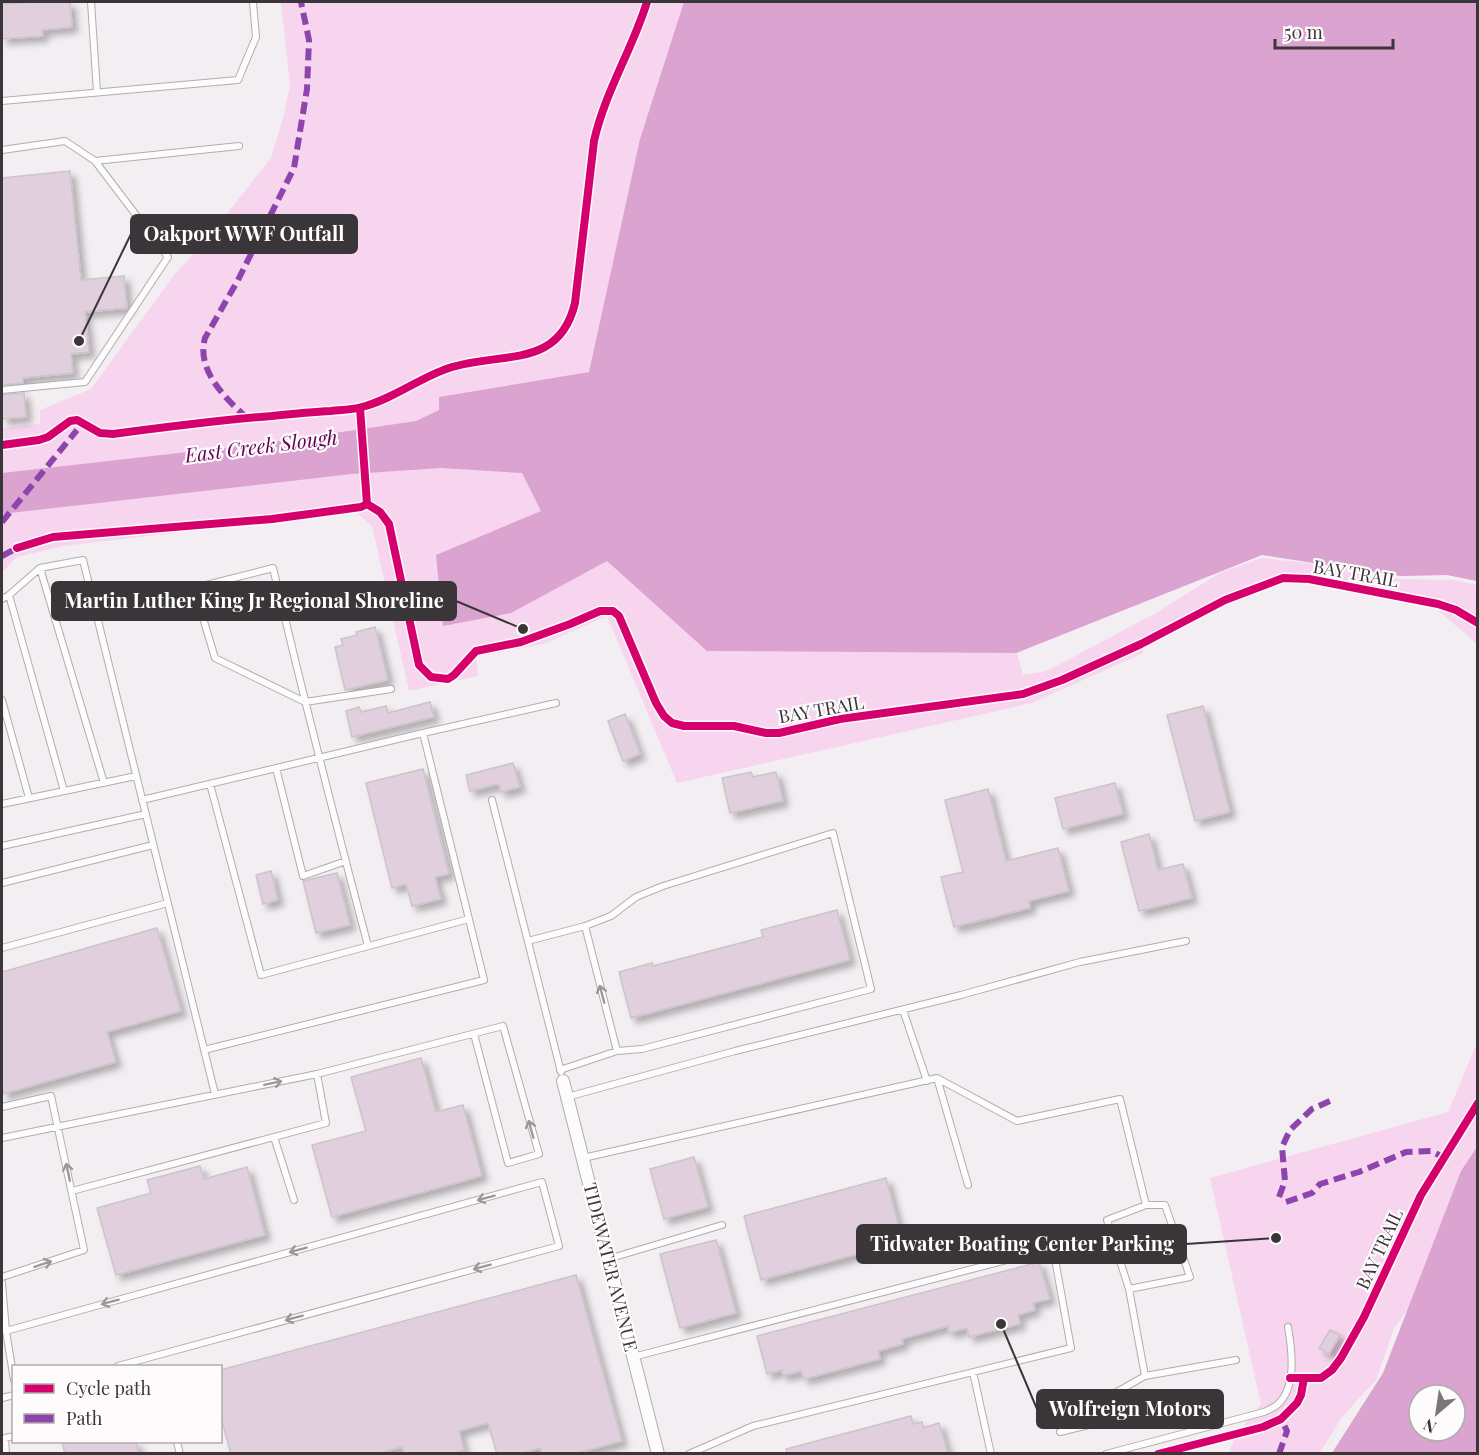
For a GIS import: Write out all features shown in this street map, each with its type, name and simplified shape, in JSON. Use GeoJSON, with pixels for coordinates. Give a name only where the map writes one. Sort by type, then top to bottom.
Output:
{"type":"FeatureCollection","features":[{"type":"Feature","properties":{"kind":"street","name":"TIDEWATER AVENUE"},"geometry":{"type":"LineString","coordinates":[[562,1076],[658,1454]]}},
{"type":"Feature","properties":{"kind":"lane"},"geometry":{"type":"LineString","coordinates":[[91,2],[97,92]]}},
{"type":"Feature","properties":{"kind":"lane"},"geometry":{"type":"LineString","coordinates":[[2,101],[238,80],[256,37],[253,2]]}},
{"type":"Feature","properties":{"kind":"lane"},"geometry":{"type":"LineString","coordinates":[[2,150],[65,141],[95,161],[168,257],[85,382],[2,390]]}},
{"type":"Feature","properties":{"kind":"lane"},"geometry":{"type":"LineString","coordinates":[[95,161],[239,146]]}},
{"type":"Feature","properties":{"kind":"lane"},"geometry":{"type":"LineString","coordinates":[[2,599],[40,567],[83,560],[215,1094]]}},
{"type":"Feature","properties":{"kind":"lane"},"geometry":{"type":"LineString","coordinates":[[40,567],[104,783]]}},
{"type":"Feature","properties":{"kind":"lane"},"geometry":{"type":"LineString","coordinates":[[368,946],[318,758],[305,702],[273,568],[194,588],[215,658],[305,702],[392,689]]}},
{"type":"Feature","properties":{"kind":"lane"},"geometry":{"type":"LineString","coordinates":[[9,595],[64,791]]}},
{"type":"Feature","properties":{"kind":"lane"},"geometry":{"type":"LineString","coordinates":[[2,700],[29,798]]}},
{"type":"Feature","properties":{"kind":"lane"},"geometry":{"type":"LineString","coordinates":[[142,800],[556,703]]}},
{"type":"Feature","properties":{"kind":"lane"},"geometry":{"type":"LineString","coordinates":[[204,1050],[484,980],[423,733]]}},
{"type":"Feature","properties":{"kind":"lane"},"geometry":{"type":"LineString","coordinates":[[276,768],[303,876],[345,861]]}},
{"type":"Feature","properties":{"kind":"lane"},"geometry":{"type":"LineString","coordinates":[[2,804],[136,776]]}},
{"type":"Feature","properties":{"kind":"lane"},"geometry":{"type":"LineString","coordinates":[[210,783],[261,975],[469,919]]}},
{"type":"Feature","properties":{"kind":"lane"},"geometry":{"type":"LineString","coordinates":[[492,800],[562,1076],[617,1051],[642,1049],[871,989],[833,833],[663,886],[636,897],[611,916],[585,926],[528,941]]}},
{"type":"Feature","properties":{"kind":"lane"},"geometry":{"type":"LineString","coordinates":[[2,846],[146,814]]}},
{"type":"Feature","properties":{"kind":"lane"},"geometry":{"type":"LineString","coordinates":[[2,883],[153,845]]}},
{"type":"Feature","properties":{"kind":"lane"},"geometry":{"type":"LineString","coordinates":[[2,948],[168,903]]}},
{"type":"Feature","properties":{"kind":"lane"},"geometry":{"type":"LineString","coordinates":[[585,926],[617,1051]]}},
{"type":"Feature","properties":{"kind":"lane"},"geometry":{"type":"LineString","coordinates":[[567,1097],[1080,962],[1186,941]]}},
{"type":"Feature","properties":{"kind":"lane"},"geometry":{"type":"LineString","coordinates":[[903,1010],[927,1081]]}},
{"type":"Feature","properties":{"kind":"lane"},"geometry":{"type":"LineString","coordinates":[[2,1138],[317,1074],[503,1026],[538,1155],[508,1163],[474,1034]]}},
{"type":"Feature","properties":{"kind":"lane"},"geometry":{"type":"LineString","coordinates":[[72,1191],[326,1123],[317,1074]]}},
{"type":"Feature","properties":{"kind":"lane"},"geometry":{"type":"LineString","coordinates":[[937,1078],[968,1185]]}},
{"type":"Feature","properties":{"kind":"lane"},"geometry":{"type":"LineString","coordinates":[[583,1158],[937,1078],[1017,1120],[1120,1099],[1146,1205]]}},
{"type":"Feature","properties":{"kind":"lane"},"geometry":{"type":"LineString","coordinates":[[2,1107],[51,1096],[84,1250],[2,1277]]}},
{"type":"Feature","properties":{"kind":"lane"},"geometry":{"type":"LineString","coordinates":[[274,1137],[294,1200]]}},
{"type":"Feature","properties":{"kind":"lane"},"geometry":{"type":"LineString","coordinates":[[6,1331],[542,1182],[559,1246],[122,1365]]}},
{"type":"Feature","properties":{"kind":"lane"},"geometry":{"type":"LineString","coordinates":[[1130,1289],[1190,1277],[1165,1205],[1146,1205],[1107,1220],[1130,1289],[1145,1376]]}},
{"type":"Feature","properties":{"kind":"lane"},"geometry":{"type":"LineString","coordinates":[[608,1258],[722,1225]]}},
{"type":"Feature","properties":{"kind":"lane"},"geometry":{"type":"LineString","coordinates":[[633,1357],[1053,1248],[1071,1348],[753,1426],[691,1453]]}},
{"type":"Feature","properties":{"kind":"lane"},"geometry":{"type":"LineString","coordinates":[[2,1283],[12,1368]]}},
{"type":"Feature","properties":{"kind":"lane"},"geometry":{"type":"LineString","coordinates":[[1106,1454],[1264,1412],[1276,1406],[1284,1396],[1289,1384],[1291,1344],[1288,1327]]}},
{"type":"Feature","properties":{"kind":"lane"},"geometry":{"type":"LineString","coordinates":[[1060,1432],[1106,1421],[1106,1398],[1145,1376],[1236,1360]]}},
{"type":"Feature","properties":{"kind":"lane"},"geometry":{"type":"LineString","coordinates":[[973,1372],[991,1454]]}},
{"type":"Feature","properties":{"kind":"lane"},"geometry":{"type":"LineString","coordinates":[[6,1454],[5,1438],[12,1436]]}},
{"type":"Feature","properties":{"kind":"shaded area"},"geometry":{"type":"Polygon","coordinates":[[[281,2],[1477,2],[1477,581],[1447,575],[1400,576],[1365,571],[1394,579],[1454,580],[1477,585],[1477,644],[1433,606],[1292,580],[1205,613],[1143,647],[1143,653],[1032,703],[677,783],[607,616],[543,644],[476,657],[478,676],[409,691],[372,526],[356,512],[63,546],[17,557],[2,572],[2,428],[40,424],[40,410],[91,389],[174,275],[202,245],[271,158],[290,85],[281,2]],[[1262,555],[1017,653],[1023,675],[1047,671],[1156,613],[1220,573],[1261,558],[1320,564],[1262,555]]]}},
{"type":"Feature","properties":{"kind":"shaded area"},"geometry":{"type":"Polygon","coordinates":[[[1477,1043],[1477,1202],[1438,1268],[1394,1328],[1376,1380],[1342,1417],[1320,1453],[1229,1453],[1235,1437],[1261,1404],[1210,1178],[1448,1112],[1477,1043]]]}},
{"type":"Feature","properties":{"kind":"water","name":"East Creek Slough"},"geometry":{"type":"Polygon","coordinates":[[[684,2],[1477,2],[1477,581],[1447,575],[1400,576],[1262,555],[1016,653],[707,651],[607,561],[511,613],[443,626],[436,555],[541,511],[522,473],[441,468],[352,474],[2,514],[2,473],[267,443],[416,421],[439,410],[439,397],[589,372],[640,139],[684,2]]]}},
{"type":"Feature","properties":{"kind":"water"},"geometry":{"type":"Polygon","coordinates":[[[1477,1147],[1477,1453],[1332,1453],[1383,1373],[1461,1171],[1477,1147]]]}},
{"type":"Feature","properties":{"kind":"building"},"geometry":{"type":"Polygon","coordinates":[[[70,2],[72,27],[42,30],[43,36],[2,39],[2,4],[70,2]]]}},
{"type":"Feature","properties":{"kind":"building"},"geometry":{"type":"Polygon","coordinates":[[[70,171],[81,280],[124,276],[127,308],[85,312],[89,352],[71,354],[73,373],[23,378],[23,383],[2,385],[2,178],[70,171]]]}},
{"type":"Feature","properties":{"kind":"building"},"geometry":{"type":"Polygon","coordinates":[[[24,393],[26,417],[2,419],[2,395],[24,393]]]}},
{"type":"Feature","properties":{"kind":"building"},"geometry":{"type":"Polygon","coordinates":[[[375,627],[388,680],[345,690],[335,647],[343,645],[341,639],[375,627]]]}},
{"type":"Feature","properties":{"kind":"building"},"geometry":{"type":"Polygon","coordinates":[[[430,702],[434,717],[352,737],[346,711],[359,707],[361,712],[386,706],[388,713],[430,702]]]}},
{"type":"Feature","properties":{"kind":"building"},"geometry":{"type":"Polygon","coordinates":[[[1203,706],[1230,812],[1195,821],[1167,715],[1203,706]]]}},
{"type":"Feature","properties":{"kind":"building"},"geometry":{"type":"Polygon","coordinates":[[[625,714],[640,754],[623,761],[608,721],[625,714]]]}},
{"type":"Feature","properties":{"kind":"building"},"geometry":{"type":"Polygon","coordinates":[[[513,763],[520,787],[501,792],[499,784],[470,791],[466,775],[513,763]]]}},
{"type":"Feature","properties":{"kind":"building"},"geometry":{"type":"Polygon","coordinates":[[[423,769],[449,874],[435,877],[441,899],[412,906],[406,884],[392,888],[366,783],[423,769]]]}},
{"type":"Feature","properties":{"kind":"building"},"geometry":{"type":"Polygon","coordinates":[[[751,772],[753,777],[776,772],[783,801],[730,813],[722,778],[751,772]]]}},
{"type":"Feature","properties":{"kind":"building"},"geometry":{"type":"Polygon","coordinates":[[[1115,783],[1123,814],[1063,829],[1055,798],[1115,783]]]}},
{"type":"Feature","properties":{"kind":"building"},"geometry":{"type":"Polygon","coordinates":[[[988,789],[1006,861],[1058,848],[1069,891],[1029,901],[1030,908],[954,927],[941,877],[963,872],[945,800],[988,789]]]}},
{"type":"Feature","properties":{"kind":"building"},"geometry":{"type":"Polygon","coordinates":[[[1149,834],[1158,870],[1183,864],[1192,898],[1139,911],[1121,842],[1149,834]]]}},
{"type":"Feature","properties":{"kind":"building"},"geometry":{"type":"Polygon","coordinates":[[[271,871],[278,900],[263,904],[256,875],[271,871]]]}},
{"type":"Feature","properties":{"kind":"building"},"geometry":{"type":"Polygon","coordinates":[[[337,873],[350,925],[316,933],[303,881],[337,873]]]}},
{"type":"Feature","properties":{"kind":"building"},"geometry":{"type":"Polygon","coordinates":[[[837,910],[850,960],[631,1018],[619,972],[652,963],[653,966],[763,937],[761,930],[837,910]]]}},
{"type":"Feature","properties":{"kind":"building"},"geometry":{"type":"Polygon","coordinates":[[[157,928],[181,1011],[107,1032],[116,1062],[3,1094],[2,972],[157,928]]]}},
{"type":"Feature","properties":{"kind":"building"},"geometry":{"type":"Polygon","coordinates":[[[421,1058],[436,1112],[463,1105],[482,1176],[332,1217],[312,1145],[366,1131],[351,1077],[421,1058]]]}},
{"type":"Feature","properties":{"kind":"building"},"geometry":{"type":"Polygon","coordinates":[[[694,1157],[708,1207],[664,1219],[650,1169],[694,1157]]]}},
{"type":"Feature","properties":{"kind":"building"},"geometry":{"type":"Polygon","coordinates":[[[200,1166],[204,1179],[247,1167],[265,1235],[116,1275],[97,1208],[151,1193],[147,1180],[200,1166]]]}},
{"type":"Feature","properties":{"kind":"building"},"geometry":{"type":"Polygon","coordinates":[[[886,1178],[903,1242],[761,1280],[744,1216],[886,1178]]]}},
{"type":"Feature","properties":{"kind":"building"},"geometry":{"type":"Polygon","coordinates":[[[716,1240],[736,1313],[680,1328],[660,1254],[716,1240]]]}},
{"type":"Feature","properties":{"kind":"building"},"geometry":{"type":"Polygon","coordinates":[[[1039,1262],[1050,1299],[1033,1303],[1035,1310],[1018,1315],[1020,1324],[969,1337],[967,1328],[949,1333],[948,1326],[902,1339],[903,1344],[878,1351],[880,1359],[804,1379],[801,1371],[783,1376],[782,1370],[767,1374],[757,1336],[1039,1262]]]}},
{"type":"Feature","properties":{"kind":"building"},"geometry":{"type":"Polygon","coordinates":[[[576,1275],[622,1441],[574,1454],[542,1454],[540,1448],[520,1454],[497,1454],[488,1423],[459,1431],[464,1450],[452,1454],[404,1454],[402,1447],[377,1454],[231,1454],[222,1421],[222,1369],[576,1275]]]}},
{"type":"Feature","properties":{"kind":"building"},"geometry":{"type":"Polygon","coordinates":[[[1330,1330],[1340,1335],[1329,1354],[1319,1348],[1330,1330]]]}},
{"type":"Feature","properties":{"kind":"building"},"geometry":{"type":"Polygon","coordinates":[[[911,1416],[913,1424],[922,1422],[923,1428],[939,1423],[948,1454],[787,1454],[786,1449],[911,1416]]]}},
{"type":"Feature","properties":{"kind":"building"},"geometry":{"type":"Polygon","coordinates":[[[62,1443],[136,1443],[139,1454],[65,1454],[62,1443]]]}},
{"type":"Feature","properties":{"kind":"marked path"},"geometry":{"type":"LineString","coordinates":[[247,418],[214,382],[203,350],[205,338],[238,280],[294,168],[307,89],[309,40],[301,2]]}},
{"type":"Feature","properties":{"kind":"marked path"},"geometry":{"type":"LineString","coordinates":[[2,522],[77,430]]}},
{"type":"Feature","properties":{"kind":"marked path"},"geometry":{"type":"LineString","coordinates":[[2,556],[17,548]]}},
{"type":"Feature","properties":{"kind":"marked path"},"geometry":{"type":"LineString","coordinates":[[1279,1197],[1285,1181],[1282,1147],[1290,1130],[1312,1109],[1332,1100]]}},
{"type":"Feature","properties":{"kind":"marked path"},"geometry":{"type":"LineString","coordinates":[[1286,1202],[1312,1193],[1320,1184],[1359,1172],[1406,1152],[1431,1151],[1443,1157]]}},
{"type":"Feature","properties":{"kind":"marked path"},"geometry":{"type":"LineString","coordinates":[[1279,1454],[1287,1431],[1281,1419]]}},
{"type":"Feature","properties":{"kind":"cycle path"},"geometry":{"type":"LineString","coordinates":[[2,445],[39,440],[48,437],[70,421],[77,420],[100,433],[113,434],[354,409],[384,399],[449,368],[508,358],[542,349],[556,339],[567,324],[575,303],[594,141],[605,105],[647,2]]}},
{"type":"Feature","properties":{"kind":"cycle path","name":"BAY TRAIL"},"geometry":{"type":"LineString","coordinates":[[360,408],[367,504],[380,512],[389,524],[419,665],[431,677],[448,679],[476,651],[521,642],[600,611],[613,611],[619,616],[656,703],[664,716],[672,723],[684,726],[734,726],[766,733],[779,733],[840,719],[1023,694],[1062,680],[1141,644],[1225,600],[1283,578],[1309,579],[1438,604],[1456,610],[1478,623]]}},
{"type":"Feature","properties":{"kind":"cycle path"},"geometry":{"type":"LineString","coordinates":[[17,548],[53,537],[272,519],[361,507],[367,504]]}},
{"type":"Feature","properties":{"kind":"cycle path","name":"BAY TRAIL"},"geometry":{"type":"LineString","coordinates":[[1290,1378],[1321,1378],[1332,1370],[1341,1358],[1364,1317],[1421,1195],[1478,1103]]}},
{"type":"Feature","properties":{"kind":"cycle path"},"geometry":{"type":"LineString","coordinates":[[1158,1454],[1263,1427],[1281,1419],[1297,1403],[1304,1378]]}},
{"type":"Feature","properties":{"kind":"place","name":"Oakport WWF Outfall"},"geometry":{"type":"Point","coordinates":[79,341]}},
{"type":"Feature","properties":{"kind":"place","name":"Martin Luther King Jr Regional Shoreline"},"geometry":{"type":"Point","coordinates":[523,629]}},
{"type":"Feature","properties":{"kind":"place","name":"Tidwater Boating Center Parking"},"geometry":{"type":"Point","coordinates":[1276,1238]}},
{"type":"Feature","properties":{"kind":"place","name":"Wolfreign Motors"},"geometry":{"type":"Point","coordinates":[1001,1324]}}]}
